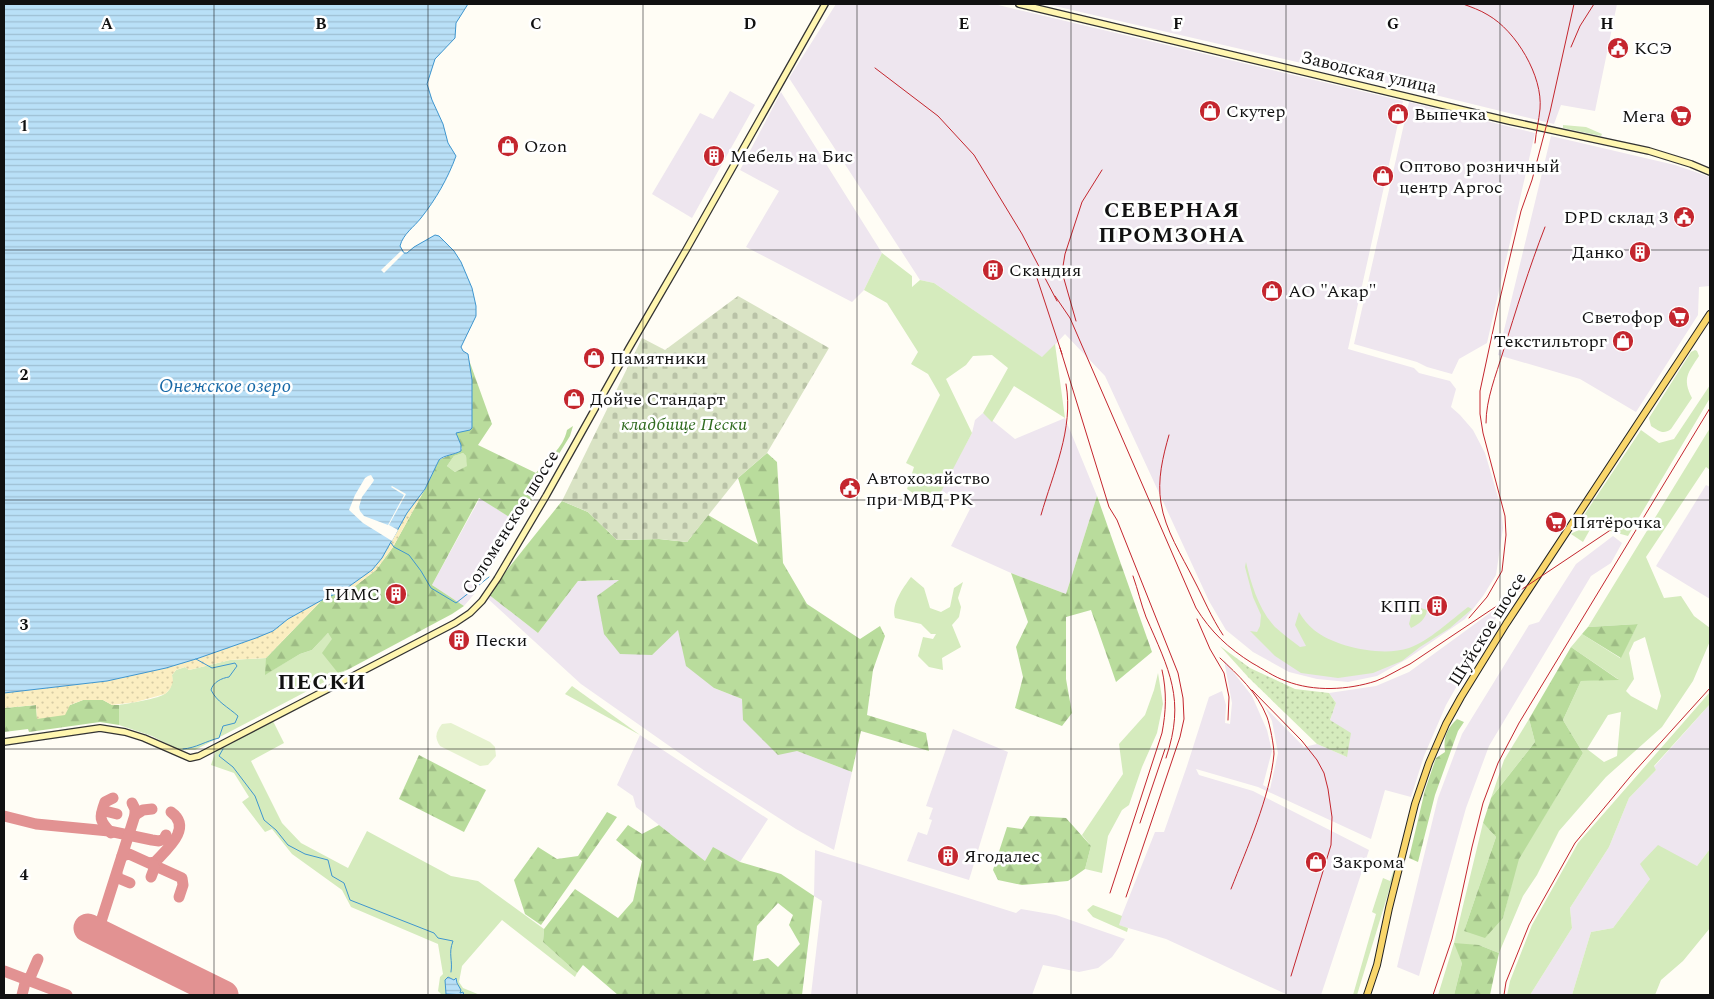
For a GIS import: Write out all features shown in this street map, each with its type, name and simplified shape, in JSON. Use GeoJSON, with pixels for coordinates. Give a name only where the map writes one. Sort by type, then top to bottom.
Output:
{"type":"FeatureCollection","features":[{"type":"Feature","properties":{"kind":"main road","name":"Соломенское шоссе"},"geometry":{"type":"LineString","coordinates":[[4,742],[100,728],[125,732],[144,738],[190,758],[199,756],[455,622],[482,602],[498,579],[546,496],[825,4]]}},
{"type":"Feature","properties":{"kind":"main road","name":"Заводская улица"},"geometry":{"type":"LineString","coordinates":[[1019,4],[1509,122],[1649,151],[1710,172]]}},
{"type":"Feature","properties":{"kind":"main road","name":"Шуйское шоссе"},"geometry":{"type":"LineString","coordinates":[[1367,995],[1378,965],[1389,908],[1415,804],[1432,756],[1449,718],[1506,624],[1710,314]]}},
{"type":"Feature","properties":{"kind":"shaded area"},"geometry":{"type":"Polygon","coordinates":[[[836,4],[994,4],[1403,101],[1348,349],[1414,368],[1419,373],[1450,381],[1456,389],[1451,407],[1473,430],[1485,453],[1501,507],[1503,528],[1496,575],[1465,619],[1407,659],[1377,676],[1348,682],[1317,679],[1289,672],[1253,652],[1226,630],[1209,601],[1105,376],[1065,334],[1043,358],[934,283],[920,280],[789,78],[836,4]]]}},
{"type":"Feature","properties":{"kind":"shaded area"},"geometry":{"type":"Polygon","coordinates":[[[1046,4],[1617,4],[1595,111],[1561,105],[1554,124],[1366,78],[1046,4]]]}},
{"type":"Feature","properties":{"kind":"shaded area"},"geometry":{"type":"Polygon","coordinates":[[[730,91],[755,105],[692,218],[652,194],[700,113],[713,119],[730,91]]]}},
{"type":"Feature","properties":{"kind":"shaded area"},"geometry":{"type":"Polygon","coordinates":[[[781,92],[882,253],[864,290],[852,302],[746,247],[779,191],[740,170],[781,92]]]}},
{"type":"Feature","properties":{"kind":"shaded area"},"geometry":{"type":"Polygon","coordinates":[[[1409,102],[1535,133],[1487,343],[1459,359],[1452,374],[1354,344],[1409,102]]]}},
{"type":"Feature","properties":{"kind":"shaded area"},"geometry":{"type":"Polygon","coordinates":[[[1551,136],[1675,165],[1710,177],[1710,286],[1699,287],[1698,315],[1636,412],[1580,379],[1498,355],[1551,136]]]}},
{"type":"Feature","properties":{"kind":"shaded area"},"geometry":{"type":"Polygon","coordinates":[[[983,413],[1015,439],[1065,418],[1097,496],[1066,594],[1011,573],[951,546],[970,509],[941,490],[972,433],[975,420],[983,413]]]}},
{"type":"Feature","properties":{"kind":"shaded area"},"geometry":{"type":"Polygon","coordinates":[[[1706,485],[1710,487],[1710,599],[1656,566],[1706,485]]]}},
{"type":"Feature","properties":{"kind":"shaded area"},"geometry":{"type":"Polygon","coordinates":[[[480,498],[519,523],[476,592],[464,606],[432,585],[480,498]]]}},
{"type":"Feature","properties":{"kind":"shaded area"},"geometry":{"type":"Polygon","coordinates":[[[1613,536],[1622,543],[1611,563],[1591,576],[1489,746],[1466,808],[1419,976],[1397,967],[1438,798],[1462,734],[1529,625],[1539,622],[1576,564],[1613,536]]]}},
{"type":"Feature","properties":{"kind":"shaded area"},"geometry":{"type":"Polygon","coordinates":[[[620,580],[678,630],[714,688],[742,699],[797,751],[852,772],[834,850],[796,829],[705,771],[581,684],[487,598],[488,594],[538,633],[578,581],[620,580]]]}},
{"type":"Feature","properties":{"kind":"shaded area"},"geometry":{"type":"Polygon","coordinates":[[[1505,602],[1446,705],[1424,756],[1411,797],[1385,790],[1371,839],[1258,787],[1196,769],[1199,775],[1253,791],[1369,850],[1321,995],[1288,995],[1166,939],[1118,925],[1155,832],[1164,832],[1209,697],[1222,691],[1226,705],[1225,723],[1230,724],[1232,703],[1224,660],[1252,696],[1267,730],[1272,751],[1263,785],[1270,789],[1278,753],[1272,721],[1265,707],[1304,747],[1317,744],[1347,757],[1330,720],[1336,703],[1329,693],[1376,686],[1409,672],[1505,602]]]}},
{"type":"Feature","properties":{"kind":"shaded area"},"geometry":{"type":"Polygon","coordinates":[[[1710,704],[1710,849],[1697,866],[1650,879],[1613,928],[1591,932],[1572,995],[1530,995],[1572,928],[1570,908],[1609,847],[1629,798],[1656,770],[1654,767],[1710,704]]]}},
{"type":"Feature","properties":{"kind":"shaded area"},"geometry":{"type":"Polygon","coordinates":[[[953,729],[1008,752],[969,880],[907,861],[918,832],[927,835],[932,820],[929,819],[933,808],[926,806],[953,729]]]}},
{"type":"Feature","properties":{"kind":"shaded area"},"geometry":{"type":"Polygon","coordinates":[[[640,735],[768,819],[740,862],[713,848],[705,861],[636,807],[633,796],[617,785],[640,735]]]}},
{"type":"Feature","properties":{"kind":"shaded area"},"geometry":{"type":"Polygon","coordinates":[[[815,850],[1016,913],[1021,909],[1056,915],[1125,939],[1112,957],[1098,968],[1079,972],[1043,965],[1032,995],[811,995],[822,901],[814,896],[815,850]]]}},
{"type":"Feature","properties":{"kind":"green space"},"geometry":{"type":"Polygon","coordinates":[[[1563,125],[1586,127],[1602,134],[1601,136],[1563,128],[1563,125]]]}},
{"type":"Feature","properties":{"kind":"green space"},"geometry":{"type":"Polygon","coordinates":[[[882,253],[912,276],[912,287],[920,280],[934,283],[1042,357],[1055,344],[1065,418],[1014,386],[992,422],[983,413],[1008,368],[992,355],[973,356],[966,365],[946,379],[972,433],[933,507],[907,489],[914,467],[906,463],[940,395],[928,374],[911,364],[918,352],[887,303],[864,290],[882,253]]]}},
{"type":"Feature","properties":{"kind":"green space","name":"кладбище Пески"},"geometry":{"type":"Polygon","coordinates":[[[738,296],[829,348],[767,453],[738,478],[687,542],[659,539],[617,540],[588,512],[562,501],[642,338],[665,350],[738,296]]]}},
{"type":"Feature","properties":{"kind":"green space"},"geometry":{"type":"Polygon","coordinates":[[[1695,350],[1699,356],[1689,371],[1687,380],[1692,398],[1671,429],[1666,432],[1659,431],[1651,426],[1649,418],[1691,352],[1695,350]]]}},
{"type":"Feature","properties":{"kind":"green space"},"geometry":{"type":"Polygon","coordinates":[[[469,360],[492,424],[478,445],[536,473],[559,448],[567,430],[573,426],[570,436],[536,491],[519,523],[479,498],[432,585],[464,606],[349,669],[338,673],[322,653],[332,639],[328,633],[312,650],[300,654],[265,675],[266,658],[322,600],[344,590],[350,590],[376,570],[393,547],[439,460],[462,449],[456,433],[472,422],[472,380],[469,360]],[[463,453],[454,456],[447,466],[455,472],[467,466],[466,456],[463,453]]]}},
{"type":"Feature","properties":{"kind":"green space"},"geometry":{"type":"Polygon","coordinates":[[[1710,385],[1710,398],[1628,536],[1592,526],[1583,542],[1571,534],[1583,526],[1584,515],[1641,430],[1659,443],[1674,439],[1710,385]]]}},
{"type":"Feature","properties":{"kind":"green space"},"geometry":{"type":"Polygon","coordinates":[[[1710,428],[1710,470],[1706,467],[1646,557],[1664,598],[1681,596],[1694,616],[1710,628],[1710,641],[1693,681],[1662,727],[1606,777],[1559,831],[1537,875],[1523,896],[1499,953],[1479,945],[1462,963],[1454,995],[1438,995],[1454,943],[1483,823],[1496,837],[1464,931],[1503,918],[1518,859],[1583,753],[1563,720],[1581,681],[1618,679],[1571,647],[1582,634],[1620,658],[1638,624],[1588,627],[1710,428]],[[1645,637],[1634,642],[1629,653],[1634,679],[1626,691],[1631,696],[1657,710],[1661,696],[1645,637]],[[1621,712],[1608,715],[1587,749],[1604,762],[1617,756],[1621,712]]]}},
{"type":"Feature","properties":{"kind":"green space"},"geometry":{"type":"Polygon","coordinates":[[[463,453],[466,456],[468,466],[455,472],[447,466],[454,456],[463,453]]]}},
{"type":"Feature","properties":{"kind":"green space"},"geometry":{"type":"Polygon","coordinates":[[[767,453],[777,462],[783,563],[807,604],[860,639],[880,626],[885,636],[873,670],[867,715],[926,733],[929,751],[861,731],[852,772],[797,751],[778,755],[743,720],[742,699],[714,688],[686,666],[678,630],[652,655],[620,654],[604,634],[597,596],[619,580],[578,581],[538,633],[488,594],[562,501],[588,512],[617,540],[659,539],[687,542],[708,515],[758,544],[738,478],[767,453]]]}},
{"type":"Feature","properties":{"kind":"green space"},"geometry":{"type":"Polygon","coordinates":[[[1097,496],[1152,652],[1116,682],[1091,610],[1066,617],[1066,679],[1072,713],[1062,726],[1015,708],[1023,677],[1016,647],[1028,622],[1011,573],[1066,594],[1097,496]]]}},
{"type":"Feature","properties":{"kind":"green space"},"geometry":{"type":"Polygon","coordinates":[[[1246,562],[1253,588],[1264,613],[1275,627],[1300,647],[1306,646],[1295,625],[1299,612],[1314,630],[1346,646],[1373,651],[1398,651],[1417,645],[1468,607],[1472,609],[1450,628],[1402,661],[1373,673],[1338,678],[1301,673],[1275,656],[1250,631],[1257,632],[1260,626],[1261,615],[1253,597],[1245,567],[1246,562]]]}},
{"type":"Feature","properties":{"kind":"green space"},"geometry":{"type":"Polygon","coordinates":[[[911,577],[924,588],[930,608],[941,612],[950,607],[954,588],[963,582],[958,598],[961,607],[959,617],[952,625],[961,647],[942,658],[943,670],[929,667],[918,656],[923,637],[933,639],[936,634],[931,634],[921,624],[895,618],[896,602],[911,577]]]}},
{"type":"Feature","properties":{"kind":"green space"},"geometry":{"type":"Polygon","coordinates":[[[1418,607],[1427,610],[1422,621],[1411,628],[1409,624],[1412,612],[1418,607]]]}},
{"type":"Feature","properties":{"kind":"green space"},"geometry":{"type":"Polygon","coordinates":[[[1638,624],[1621,658],[1582,634],[1588,627],[1638,624]]]}},
{"type":"Feature","properties":{"kind":"green space"},"geometry":{"type":"Polygon","coordinates":[[[328,633],[332,638],[338,673],[349,669],[195,750],[179,750],[152,736],[119,725],[119,705],[151,699],[166,693],[172,683],[172,675],[176,670],[185,667],[189,670],[230,660],[266,658],[266,674],[300,654],[312,650],[328,633]]]}},
{"type":"Feature","properties":{"kind":"green space"},"geometry":{"type":"Polygon","coordinates":[[[1220,646],[1250,668],[1295,689],[1329,693],[1336,703],[1330,720],[1351,733],[1347,757],[1317,744],[1249,678],[1220,646]]]}},
{"type":"Feature","properties":{"kind":"green space"},"geometry":{"type":"Polygon","coordinates":[[[1571,647],[1619,680],[1581,681],[1563,720],[1583,753],[1519,859],[1503,918],[1485,938],[1464,931],[1496,837],[1483,823],[1491,798],[1535,742],[1529,719],[1571,647]]]}},
{"type":"Feature","properties":{"kind":"green space"},"geometry":{"type":"Polygon","coordinates":[[[1158,673],[1163,704],[1157,733],[1142,767],[1129,805],[1122,810],[1108,836],[1102,873],[1085,869],[1091,846],[1082,835],[1123,774],[1119,744],[1145,715],[1158,673]]]}},
{"type":"Feature","properties":{"kind":"green space"},"geometry":{"type":"Polygon","coordinates":[[[572,686],[640,735],[565,694],[572,686]]]}},
{"type":"Feature","properties":{"kind":"green space"},"geometry":{"type":"Polygon","coordinates":[[[1710,692],[1710,704],[1654,766],[1656,770],[1629,798],[1609,847],[1570,908],[1572,928],[1530,995],[1507,995],[1510,981],[1532,925],[1578,843],[1710,692]]]}},
{"type":"Feature","properties":{"kind":"green space"},"geometry":{"type":"Polygon","coordinates":[[[83,700],[103,700],[112,705],[119,705],[119,725],[100,722],[29,732],[28,729],[4,732],[4,708],[36,705],[37,718],[83,700]]]}},
{"type":"Feature","properties":{"kind":"green space"},"geometry":{"type":"Polygon","coordinates":[[[1457,719],[1464,722],[1458,731],[1435,795],[1418,862],[1409,858],[1425,790],[1436,758],[1445,752],[1446,734],[1457,719]]]}},
{"type":"Feature","properties":{"kind":"green space"},"geometry":{"type":"Polygon","coordinates":[[[1529,719],[1535,742],[1491,798],[1504,760],[1529,719]]]}},
{"type":"Feature","properties":{"kind":"green space"},"geometry":{"type":"Polygon","coordinates":[[[273,721],[284,743],[251,761],[282,823],[301,843],[348,868],[367,831],[451,876],[478,881],[544,929],[543,942],[577,973],[575,977],[502,920],[462,966],[459,982],[463,988],[480,995],[460,993],[456,978],[454,980],[448,977],[445,980],[446,994],[449,995],[442,995],[438,991],[440,977],[443,974],[438,944],[351,907],[342,890],[292,854],[272,829],[265,832],[242,802],[249,797],[234,773],[211,765],[216,750],[273,721]]]}},
{"type":"Feature","properties":{"kind":"green space"},"geometry":{"type":"Polygon","coordinates":[[[451,723],[490,742],[495,747],[496,756],[488,765],[480,766],[440,746],[436,737],[438,730],[442,724],[451,723]]]}},
{"type":"Feature","properties":{"kind":"green space"},"geometry":{"type":"Polygon","coordinates":[[[419,755],[486,790],[464,832],[399,799],[419,755]]]}},
{"type":"Feature","properties":{"kind":"green space"},"geometry":{"type":"Polygon","coordinates":[[[607,812],[617,817],[541,925],[525,914],[514,880],[538,847],[557,859],[578,856],[607,812]]]}},
{"type":"Feature","properties":{"kind":"green space"},"geometry":{"type":"Polygon","coordinates":[[[1030,816],[1066,818],[1091,846],[1085,869],[1068,881],[1022,885],[998,880],[993,870],[1007,827],[1022,829],[1030,816]]]}},
{"type":"Feature","properties":{"kind":"green space"},"geometry":{"type":"Polygon","coordinates":[[[628,825],[642,834],[659,825],[705,861],[713,847],[740,862],[781,874],[814,896],[802,995],[618,995],[583,965],[577,973],[543,942],[544,929],[575,889],[618,918],[633,901],[642,861],[616,840],[628,825]],[[778,903],[757,926],[753,961],[768,958],[778,967],[800,944],[789,925],[793,915],[778,903]]]}},
{"type":"Feature","properties":{"kind":"green space"},"geometry":{"type":"Polygon","coordinates":[[[1658,845],[1697,866],[1710,849],[1710,928],[1683,961],[1661,980],[1655,995],[1572,995],[1591,932],[1613,928],[1650,879],[1640,864],[1658,845]]]}},
{"type":"Feature","properties":{"kind":"green space"},"geometry":{"type":"Polygon","coordinates":[[[1394,869],[1395,871],[1357,995],[1353,995],[1376,914],[1372,912],[1383,878],[1390,881],[1394,869]]]}},
{"type":"Feature","properties":{"kind":"green space"},"geometry":{"type":"Polygon","coordinates":[[[1093,905],[1122,916],[1119,925],[1128,928],[1127,932],[1093,917],[1087,910],[1093,905]]]}},
{"type":"Feature","properties":{"kind":"green space"},"geometry":{"type":"Polygon","coordinates":[[[1454,943],[1479,945],[1499,953],[1490,995],[1454,995],[1462,963],[1454,943]]]}},
{"type":"Feature","properties":{"kind":"sand"},"geometry":{"type":"Polygon","coordinates":[[[425,489],[393,547],[376,570],[350,590],[344,590],[372,570],[382,558],[407,513],[425,489]]]}},
{"type":"Feature","properties":{"kind":"sand"},"geometry":{"type":"Polygon","coordinates":[[[322,600],[266,658],[230,660],[189,670],[185,667],[176,670],[172,675],[173,682],[170,689],[165,694],[136,702],[112,705],[103,700],[83,700],[70,705],[65,715],[37,719],[36,705],[4,708],[4,693],[107,681],[196,659],[273,631],[288,619],[322,600]]]}},
{"type":"Feature","properties":{"kind":"water","name":"Онежское озеро"},"geometry":{"type":"Polygon","coordinates":[[[4,4],[468,4],[456,23],[455,38],[435,59],[427,84],[443,124],[448,143],[456,156],[437,196],[421,218],[406,234],[400,246],[404,253],[407,253],[435,235],[439,236],[454,251],[461,262],[472,288],[476,316],[461,347],[468,354],[472,380],[472,428],[456,433],[461,445],[461,451],[439,460],[425,489],[407,513],[382,558],[372,570],[344,590],[288,619],[273,631],[196,659],[166,668],[107,681],[4,693],[4,4]]]}},
{"type":"Feature","properties":{"kind":"water"},"geometry":{"type":"Polygon","coordinates":[[[448,977],[454,980],[456,978],[461,990],[460,993],[463,992],[464,995],[446,994],[445,980],[448,977]]]}},
{"type":"Feature","properties":{"kind":"pier"},"geometry":{"type":"Polygon","coordinates":[[[401,251],[404,253],[384,273],[381,270],[401,251]]]}},
{"type":"Feature","properties":{"kind":"pier"},"geometry":{"type":"Polygon","coordinates":[[[371,475],[374,480],[362,497],[359,507],[364,516],[388,525],[404,495],[391,487],[406,494],[389,525],[398,530],[392,541],[363,523],[349,510],[365,478],[371,475]]]}},
{"type":"Feature","properties":{"kind":"waterway"},"geometry":{"type":"LineString","coordinates":[[391,543],[394,547],[409,555],[431,588],[456,603],[489,577]]}},
{"type":"Feature","properties":{"kind":"waterway"},"geometry":{"type":"LineString","coordinates":[[183,749],[219,738],[223,726],[235,723],[238,716],[220,701],[211,690],[218,681],[229,677],[237,666],[235,663],[212,668],[196,659]]}},
{"type":"Feature","properties":{"kind":"waterway"},"geometry":{"type":"LineString","coordinates":[[223,749],[219,756],[233,767],[255,796],[264,820],[276,830],[288,845],[305,854],[328,860],[332,876],[344,883],[350,900],[434,933],[438,938],[453,941],[451,972]]}},
{"type":"Feature","properties":{"kind":"taxiway"},"geometry":{"type":"LineString","coordinates":[[111,833],[102,822],[101,815],[105,802],[113,798]]}},
{"type":"Feature","properties":{"kind":"taxiway"},"geometry":{"type":"LineString","coordinates":[[98,931],[135,815],[132,803]]}},
{"type":"Feature","properties":{"kind":"taxiway"},"geometry":{"type":"LineString","coordinates":[[135,815],[143,810],[152,809]]}},
{"type":"Feature","properties":{"kind":"taxiway"},"geometry":{"type":"LineString","coordinates":[[102,813],[105,811],[117,814]]}},
{"type":"Feature","properties":{"kind":"taxiway"},"geometry":{"type":"LineString","coordinates":[[150,863],[155,862],[166,851],[179,831],[177,818],[171,812]]}},
{"type":"Feature","properties":{"kind":"taxiway"},"geometry":{"type":"LineString","coordinates":[[4,816],[36,824],[109,831],[159,841],[164,839],[166,835]]}},
{"type":"Feature","properties":{"kind":"taxiway"},"geometry":{"type":"LineString","coordinates":[[122,856],[129,854],[182,878],[183,885],[179,897]]}},
{"type":"Feature","properties":{"kind":"taxiway"},"geometry":{"type":"LineString","coordinates":[[151,877],[154,869],[153,864]]}},
{"type":"Feature","properties":{"kind":"taxiway"},"geometry":{"type":"LineString","coordinates":[[117,874],[118,878],[130,883]]}},
{"type":"Feature","properties":{"kind":"taxiway"},"geometry":{"type":"LineString","coordinates":[[29,980],[38,959]]}},
{"type":"Feature","properties":{"kind":"taxiway"},"geometry":{"type":"LineString","coordinates":[[4,971],[67,995]]}},
{"type":"Feature","properties":{"kind":"taxiway"},"geometry":{"type":"LineString","coordinates":[[22,995],[26,979]]}},
{"type":"Feature","properties":{"kind":"runway"},"geometry":{"type":"LineString","coordinates":[[88,928],[224,995]]}},
{"type":"Feature","properties":{"kind":"railway"},"geometry":{"type":"LineString","coordinates":[[1463,4],[1488,15],[1498,22],[1518,43],[1526,56],[1540,96],[1535,143]]}},
{"type":"Feature","properties":{"kind":"railway"},"geometry":{"type":"LineString","coordinates":[[1469,618],[1487,597],[1502,571],[1506,535],[1505,516],[1483,433],[1480,414],[1480,391],[1521,211],[1532,180],[1550,112],[1574,4]]}},
{"type":"Feature","properties":{"kind":"railway"},"geometry":{"type":"LineString","coordinates":[[1571,47],[1580,26],[1594,4]]}},
{"type":"Feature","properties":{"kind":"railway"},"geometry":{"type":"LineString","coordinates":[[875,68],[938,116],[974,155],[1022,234],[1057,301]]}},
{"type":"Feature","properties":{"kind":"railway"},"geometry":{"type":"LineString","coordinates":[[1076,321],[1062,272],[1065,254],[1082,202],[1102,170]]}},
{"type":"Feature","properties":{"kind":"railway"},"geometry":{"type":"LineString","coordinates":[[1486,423],[1486,414],[1495,378],[1545,227]]}},
{"type":"Feature","properties":{"kind":"railway"},"geometry":{"type":"LineString","coordinates":[[1034,269],[1062,354]]}},
{"type":"Feature","properties":{"kind":"railway"},"geometry":{"type":"LineString","coordinates":[[1055,296],[1070,318],[1196,608],[1214,632],[1235,651],[1252,663],[1282,679],[1297,685],[1331,689],[1365,684],[1380,679],[1410,664],[1612,529]]}},
{"type":"Feature","properties":{"kind":"railway"},"geometry":{"type":"LineString","coordinates":[[1060,348],[1109,507],[1117,520],[1178,673],[1183,698],[1184,719],[1180,737],[1126,897]]}},
{"type":"Feature","properties":{"kind":"railway"},"geometry":{"type":"LineString","coordinates":[[1041,515],[1065,434],[1068,401],[1066,384]]}},
{"type":"Feature","properties":{"kind":"railway"},"geometry":{"type":"LineString","coordinates":[[1433,995],[1452,939],[1483,803],[1498,763],[1519,723],[1710,408]]}},
{"type":"Feature","properties":{"kind":"railway"},"geometry":{"type":"LineString","coordinates":[[1169,435],[1160,477],[1163,513],[1174,543],[1223,635]]}},
{"type":"Feature","properties":{"kind":"railway"},"geometry":{"type":"LineString","coordinates":[[1133,576],[1144,612],[1168,669],[1175,701],[1175,719],[1166,758]]}},
{"type":"Feature","properties":{"kind":"railway"},"geometry":{"type":"LineString","coordinates":[[1197,619],[1210,649],[1224,673],[1229,697],[1228,720]]}},
{"type":"Feature","properties":{"kind":"railway"},"geometry":{"type":"LineString","coordinates":[[1220,658],[1246,684],[1263,708],[1273,741],[1274,754],[1263,805],[1231,889]]}},
{"type":"Feature","properties":{"kind":"railway"},"geometry":{"type":"LineString","coordinates":[[1110,893],[1162,733],[1165,702],[1162,670]]}},
{"type":"Feature","properties":{"kind":"railway"},"geometry":{"type":"LineString","coordinates":[[1504,995],[1506,982],[1529,925],[1575,843],[1634,772],[1710,688]]}},
{"type":"Feature","properties":{"kind":"railway"},"geometry":{"type":"LineString","coordinates":[[1252,690],[1302,741],[1317,760],[1324,773],[1332,817],[1331,845],[1291,976]]}},
{"type":"Feature","properties":{"kind":"railway"},"geometry":{"type":"LineString","coordinates":[[1140,823],[1165,749]]}},
{"type":"Feature","properties":{"kind":"place","name":"КСЭ"},"geometry":{"type":"Point","coordinates":[1618,48]}},
{"type":"Feature","properties":{"kind":"place","name":"Скутер"},"geometry":{"type":"Point","coordinates":[1210,111]}},
{"type":"Feature","properties":{"kind":"place","name":"Выпечка"},"geometry":{"type":"Point","coordinates":[1398,114]}},
{"type":"Feature","properties":{"kind":"place","name":"Мега"},"geometry":{"type":"Point","coordinates":[1681,116]}},
{"type":"Feature","properties":{"kind":"place","name":"Ozon"},"geometry":{"type":"Point","coordinates":[508,146]}},
{"type":"Feature","properties":{"kind":"place","name":"Мебель на Бис"},"geometry":{"type":"Point","coordinates":[714,156]}},
{"type":"Feature","properties":{"kind":"place","name":"Оптово розничный центр Аргос"},"geometry":{"type":"Point","coordinates":[1383,176]}},
{"type":"Feature","properties":{"kind":"place","name":"DPD склад 3"},"geometry":{"type":"Point","coordinates":[1684,217]}},
{"type":"Feature","properties":{"kind":"place","name":"Данко"},"geometry":{"type":"Point","coordinates":[1640,252]}},
{"type":"Feature","properties":{"kind":"place","name":"Скандия"},"geometry":{"type":"Point","coordinates":[993,270]}},
{"type":"Feature","properties":{"kind":"place","name":"АО \"Акар\""},"geometry":{"type":"Point","coordinates":[1272,291]}},
{"type":"Feature","properties":{"kind":"place","name":"Светофор"},"geometry":{"type":"Point","coordinates":[1679,317]}},
{"type":"Feature","properties":{"kind":"place","name":"Текстильторг"},"geometry":{"type":"Point","coordinates":[1623,341]}},
{"type":"Feature","properties":{"kind":"place","name":"Памятники"},"geometry":{"type":"Point","coordinates":[594,358]}},
{"type":"Feature","properties":{"kind":"place","name":"Дойче Стандарт"},"geometry":{"type":"Point","coordinates":[574,399]}},
{"type":"Feature","properties":{"kind":"place","name":"Автохозяйство при МВД РК"},"geometry":{"type":"Point","coordinates":[850,488]}},
{"type":"Feature","properties":{"kind":"place","name":"Пятёрочка"},"geometry":{"type":"Point","coordinates":[1556,522]}},
{"type":"Feature","properties":{"kind":"place","name":"ГИМС"},"geometry":{"type":"Point","coordinates":[396,594]}},
{"type":"Feature","properties":{"kind":"place","name":"КПП"},"geometry":{"type":"Point","coordinates":[1437,606]}},
{"type":"Feature","properties":{"kind":"place","name":"Пески"},"geometry":{"type":"Point","coordinates":[459,640]}},
{"type":"Feature","properties":{"kind":"place","name":"Ягодалес"},"geometry":{"type":"Point","coordinates":[948,856]}},
{"type":"Feature","properties":{"kind":"place","name":"Закрома"},"geometry":{"type":"Point","coordinates":[1316,862]}},
{"type":"Feature","properties":{"kind":"district","name":"СЕВЕРНАЯ ПРОМЗОНА"},"geometry":{"type":"Point","coordinates":[1172,222]}},
{"type":"Feature","properties":{"kind":"district","name":"ПЕСКИ"},"geometry":{"type":"Point","coordinates":[322,681]}}]}
